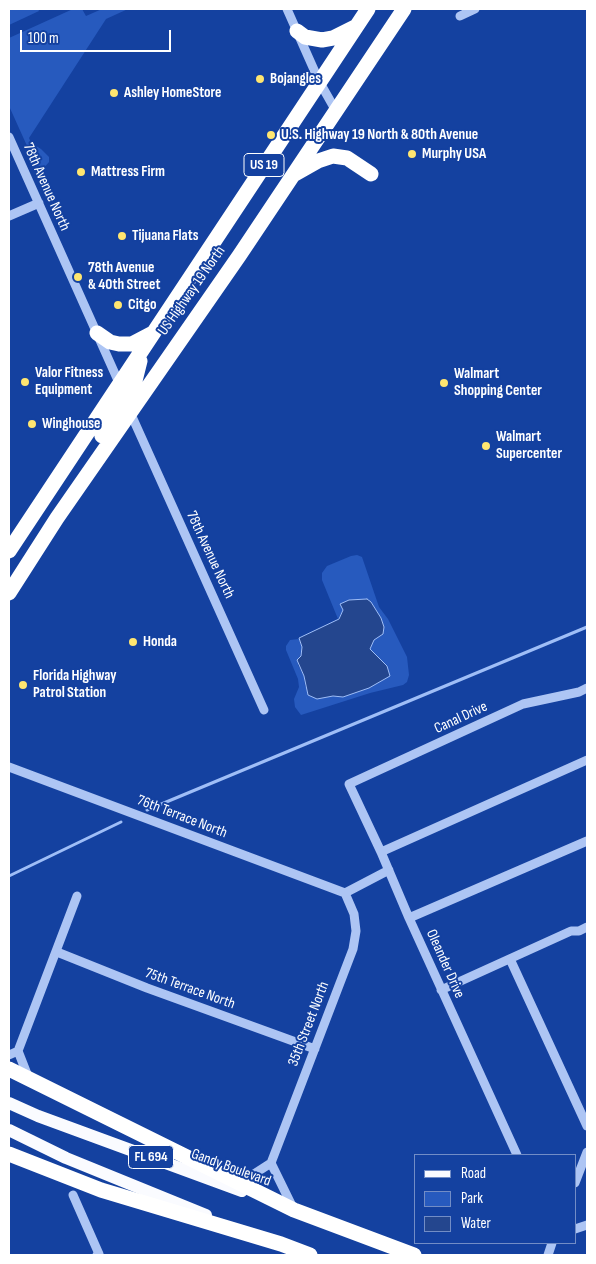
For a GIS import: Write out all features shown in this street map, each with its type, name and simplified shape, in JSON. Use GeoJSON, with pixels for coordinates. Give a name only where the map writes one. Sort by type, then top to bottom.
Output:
{"type":"FeatureCollection","features":[{"type":"Feature","properties":{"kind":"highway","name":"US Highway 19 North"},"geometry":{"type":"LineString","coordinates":[[9,551],[368,9]]}},
{"type":"Feature","properties":{"kind":"highway","name":"US Highway 19 North"},"geometry":{"type":"LineString","coordinates":[[9,593],[57,518],[292,176],[404,9]]}},
{"type":"Feature","properties":{"kind":"highway"},"geometry":{"type":"LineString","coordinates":[[297,31],[305,37],[322,40],[333,38],[356,26]]}},
{"type":"Feature","properties":{"kind":"highway"},"geometry":{"type":"LineString","coordinates":[[292,176],[318,161],[333,156],[347,158],[371,174]]}},
{"type":"Feature","properties":{"kind":"highway"},"geometry":{"type":"LineString","coordinates":[[97,333],[110,342],[132,344],[154,332]]}},
{"type":"Feature","properties":{"kind":"highway"},"geometry":{"type":"LineString","coordinates":[[130,412],[132,393],[144,348]]}},
{"type":"Feature","properties":{"kind":"highway"},"geometry":{"type":"LineString","coordinates":[[57,518],[60,501],[120,407],[120,385]]}},
{"type":"Feature","properties":{"kind":"highway"},"geometry":{"type":"LineString","coordinates":[[9,1069],[294,1210]]}},
{"type":"Feature","properties":{"kind":"highway"},"geometry":{"type":"LineString","coordinates":[[9,1154],[101,1190],[281,1244]]}},
{"type":"Feature","properties":{"kind":"highway","name":"Gandy Boulevard"},"geometry":{"type":"LineString","coordinates":[[294,1210],[414,1255]]}},
{"type":"Feature","properties":{"kind":"highway","name":"FL 694"},"geometry":{"type":"LineString","coordinates":[[281,1244],[310,1255]]}},
{"type":"Feature","properties":{"kind":"main road","name":"Gandy Boulevard"},"geometry":{"type":"LineString","coordinates":[[9,1103],[38,1116],[294,1210]]}},
{"type":"Feature","properties":{"kind":"main road","name":"FL 694"},"geometry":{"type":"LineString","coordinates":[[9,1130],[66,1158],[281,1244]]}},
{"type":"Feature","properties":{"kind":"street"},"geometry":{"type":"LineString","coordinates":[[287,9],[319,81],[336,111]]}},
{"type":"Feature","properties":{"kind":"street"},"geometry":{"type":"LineString","coordinates":[[460,16],[474,9]]}},
{"type":"Feature","properties":{"kind":"street","name":"78th Avenue North"},"geometry":{"type":"LineString","coordinates":[[9,137],[120,385]]}},
{"type":"Feature","properties":{"kind":"street"},"geometry":{"type":"LineString","coordinates":[[9,216],[39,203]]}},
{"type":"Feature","properties":{"kind":"street","name":"78th Avenue North"},"geometry":{"type":"LineString","coordinates":[[130,412],[264,710]]}},
{"type":"Feature","properties":{"kind":"street","name":"Canal Drive"},"geometry":{"type":"LineString","coordinates":[[350,784],[523,704],[579,692],[587,688]]}},
{"type":"Feature","properties":{"kind":"street"},"geometry":{"type":"LineString","coordinates":[[382,852],[587,760]]}},
{"type":"Feature","properties":{"kind":"street","name":"76th Terrace North"},"geometry":{"type":"LineString","coordinates":[[9,767],[345,893]]}},
{"type":"Feature","properties":{"kind":"street","name":"Oleander Drive"},"geometry":{"type":"LineString","coordinates":[[350,784],[382,852],[441,990],[517,1154]]}},
{"type":"Feature","properties":{"kind":"street"},"geometry":{"type":"LineString","coordinates":[[409,918],[587,841]]}},
{"type":"Feature","properties":{"kind":"street"},"geometry":{"type":"LineString","coordinates":[[345,893],[389,870]]}},
{"type":"Feature","properties":{"kind":"street","name":"35th Street North"},"geometry":{"type":"LineString","coordinates":[[270,1163],[353,949],[356,931],[354,914],[345,893]]}},
{"type":"Feature","properties":{"kind":"street"},"geometry":{"type":"LineString","coordinates":[[29,1079],[18,1051],[77,896]]}},
{"type":"Feature","properties":{"kind":"street"},"geometry":{"type":"LineString","coordinates":[[441,990],[571,931],[578,931],[587,927]]}},
{"type":"Feature","properties":{"kind":"street","name":"75th Terrace North"},"geometry":{"type":"LineString","coordinates":[[57,952],[147,988],[315,1049]]}},
{"type":"Feature","properties":{"kind":"street"},"geometry":{"type":"LineString","coordinates":[[510,958],[587,1126]]}},
{"type":"Feature","properties":{"kind":"street"},"geometry":{"type":"LineString","coordinates":[[9,1054],[18,1051]]}},
{"type":"Feature","properties":{"kind":"street"},"geometry":{"type":"LineString","coordinates":[[576,1180],[587,1152]]}},
{"type":"Feature","properties":{"kind":"street"},"geometry":{"type":"LineString","coordinates":[[240,1183],[270,1163],[294,1210]]}},
{"type":"Feature","properties":{"kind":"street"},"geometry":{"type":"LineString","coordinates":[[73,1195],[98,1255]]}},
{"type":"Feature","properties":{"kind":"green space"},"geometry":{"type":"Polygon","coordinates":[[[9,9],[38,9],[39,11],[9,25],[9,9]]]}},
{"type":"Feature","properties":{"kind":"green space"},"geometry":{"type":"Polygon","coordinates":[[[73,9],[82,9],[86,16],[102,9],[128,9],[106,19],[29,138],[31,143],[49,157],[49,162],[43,169],[37,168],[9,106],[9,38],[73,9]]]}},
{"type":"Feature","properties":{"kind":"green space"},"geometry":{"type":"Polygon","coordinates":[[[357,555],[362,557],[379,607],[388,619],[407,657],[409,675],[407,682],[403,685],[370,693],[301,715],[295,707],[294,699],[299,687],[298,679],[286,650],[290,640],[299,639],[302,647],[298,665],[304,676],[305,686],[317,699],[333,696],[343,697],[387,666],[370,649],[381,618],[371,602],[367,599],[349,600],[338,619],[322,580],[322,573],[327,566],[357,555]]]}},
{"type":"Feature","properties":{"kind":"water"},"geometry":{"type":"Polygon","coordinates":[[[367,599],[381,618],[384,627],[383,634],[374,640],[370,649],[387,666],[390,676],[369,688],[343,697],[333,696],[317,699],[308,695],[304,676],[297,660],[301,656],[302,647],[299,638],[339,619],[343,610],[340,604],[349,600],[367,599]]]}},
{"type":"Feature","properties":{"kind":"waterway"},"geometry":{"type":"LineString","coordinates":[[147,810],[587,627]]}},
{"type":"Feature","properties":{"kind":"waterway"},"geometry":{"type":"LineString","coordinates":[[9,876],[121,822]]}},
{"type":"Feature","properties":{"kind":"place","name":"Bojangles"},"geometry":{"type":"Point","coordinates":[260,79]}},
{"type":"Feature","properties":{"kind":"place","name":"Ashley HomeStore"},"geometry":{"type":"Point","coordinates":[114,93]}},
{"type":"Feature","properties":{"kind":"place","name":"U.S. Highway 19 North & 80th Avenue"},"geometry":{"type":"Point","coordinates":[271,135]}},
{"type":"Feature","properties":{"kind":"place","name":"Murphy USA"},"geometry":{"type":"Point","coordinates":[412,154]}},
{"type":"Feature","properties":{"kind":"place","name":"Mattress Firm"},"geometry":{"type":"Point","coordinates":[81,172]}},
{"type":"Feature","properties":{"kind":"place","name":"Tijuana Flats"},"geometry":{"type":"Point","coordinates":[122,236]}},
{"type":"Feature","properties":{"kind":"place","name":"78th Avenue & 40th Street"},"geometry":{"type":"Point","coordinates":[78,277]}},
{"type":"Feature","properties":{"kind":"place","name":"Citgo"},"geometry":{"type":"Point","coordinates":[118,305]}},
{"type":"Feature","properties":{"kind":"place","name":"Valor Fitness Equipment"},"geometry":{"type":"Point","coordinates":[25,382]}},
{"type":"Feature","properties":{"kind":"place","name":"Walmart Shopping Center"},"geometry":{"type":"Point","coordinates":[444,383]}},
{"type":"Feature","properties":{"kind":"place","name":"Winghouse"},"geometry":{"type":"Point","coordinates":[32,424]}},
{"type":"Feature","properties":{"kind":"place","name":"Walmart Supercenter"},"geometry":{"type":"Point","coordinates":[486,446]}},
{"type":"Feature","properties":{"kind":"place","name":"Honda"},"geometry":{"type":"Point","coordinates":[133,642]}},
{"type":"Feature","properties":{"kind":"place","name":"Florida Highway Patrol Station"},"geometry":{"type":"Point","coordinates":[23,685]}}]}
